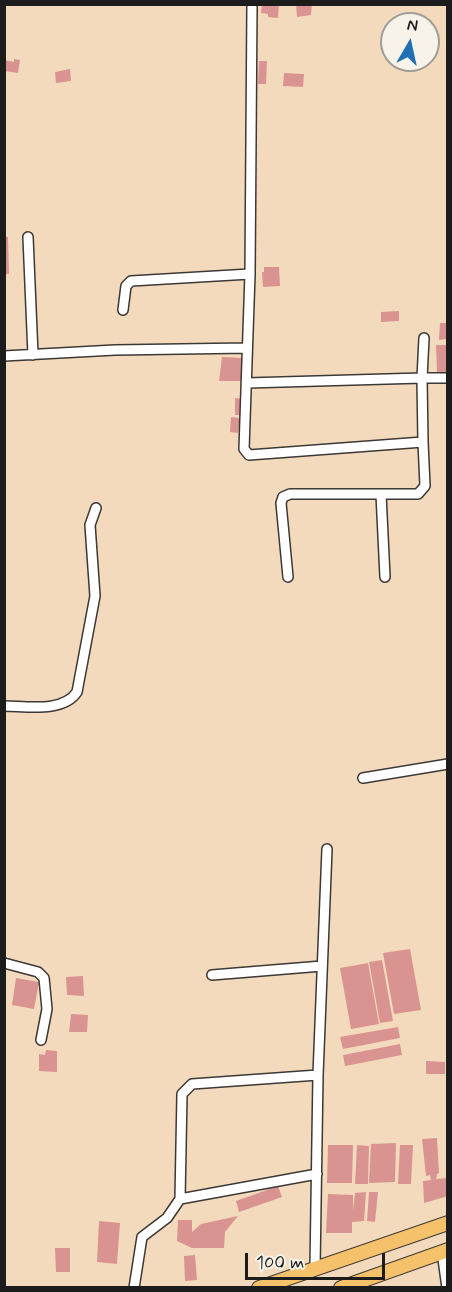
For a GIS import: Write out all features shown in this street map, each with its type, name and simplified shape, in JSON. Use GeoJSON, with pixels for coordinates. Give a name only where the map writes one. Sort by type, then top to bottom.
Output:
{"type":"FeatureCollection","features":[{"type":"Feature","properties":{"kind":"highway"},"geometry":{"type":"LineString","coordinates":[[259,1287],[447,1223]]}},
{"type":"Feature","properties":{"kind":"highway"},"geometry":{"type":"LineString","coordinates":[[340,1287],[445,1251]]}},
{"type":"Feature","properties":{"kind":"street"},"geometry":{"type":"LineString","coordinates":[[252,4],[250,274],[243,444],[249,455],[423,442]]}},
{"type":"Feature","properties":{"kind":"street"},"geometry":{"type":"LineString","coordinates":[[28,237],[33,355]]}},
{"type":"Feature","properties":{"kind":"street"},"geometry":{"type":"LineString","coordinates":[[123,310],[126,286],[130,281],[250,274]]}},
{"type":"Feature","properties":{"kind":"street"},"geometry":{"type":"LineString","coordinates":[[288,577],[281,503],[283,497],[290,494],[423,492],[424,338]]}},
{"type":"Feature","properties":{"kind":"street"},"geometry":{"type":"LineString","coordinates":[[4,356],[115,350],[247,348]]}},
{"type":"Feature","properties":{"kind":"street"},"geometry":{"type":"LineString","coordinates":[[247,382],[447,378]]}},
{"type":"Feature","properties":{"kind":"street"},"geometry":{"type":"LineString","coordinates":[[381,494],[386,577]]}},
{"type":"Feature","properties":{"kind":"street"},"geometry":{"type":"LineString","coordinates":[[4,706],[56,705],[72,699],[77,692],[95,596],[90,525],[96,508]]}},
{"type":"Feature","properties":{"kind":"street"},"geometry":{"type":"LineString","coordinates":[[363,778],[447,764]]}},
{"type":"Feature","properties":{"kind":"street"},"geometry":{"type":"LineString","coordinates":[[315,1269],[318,1075],[327,849]]}},
{"type":"Feature","properties":{"kind":"street"},"geometry":{"type":"LineString","coordinates":[[4,963],[38,972],[44,978],[47,1009],[41,1040]]}},
{"type":"Feature","properties":{"kind":"street"},"geometry":{"type":"LineString","coordinates":[[212,975],[322,966]]}},
{"type":"Feature","properties":{"kind":"street"},"geometry":{"type":"LineString","coordinates":[[134,1287],[142,1237],[167,1218],[180,1199],[182,1094],[187,1088],[192,1084],[318,1075]]}},
{"type":"Feature","properties":{"kind":"street"},"geometry":{"type":"LineString","coordinates":[[180,1199],[317,1174]]}},
{"type":"Feature","properties":{"kind":"street"},"geometry":{"type":"LineString","coordinates":[[445,1251],[447,1287]]}},
{"type":"Feature","properties":{"kind":"building"},"geometry":{"type":"Polygon","coordinates":[[[262,4],[279,4],[278,18],[268,17],[268,14],[261,13],[262,4]]]}},
{"type":"Feature","properties":{"kind":"building"},"geometry":{"type":"Polygon","coordinates":[[[296,4],[312,4],[311,15],[297,17],[296,4]]]}},
{"type":"Feature","properties":{"kind":"building"},"geometry":{"type":"Polygon","coordinates":[[[14,59],[20,60],[18,73],[4,71],[4,60],[14,62],[14,59]]]}},
{"type":"Feature","properties":{"kind":"building"},"geometry":{"type":"Polygon","coordinates":[[[259,61],[267,61],[266,84],[258,84],[259,61]]]}},
{"type":"Feature","properties":{"kind":"building"},"geometry":{"type":"Polygon","coordinates":[[[70,69],[71,81],[56,83],[55,72],[70,69]]]}},
{"type":"Feature","properties":{"kind":"building"},"geometry":{"type":"Polygon","coordinates":[[[284,73],[304,74],[303,87],[283,86],[284,73]]]}},
{"type":"Feature","properties":{"kind":"building"},"geometry":{"type":"Polygon","coordinates":[[[4,237],[8,237],[9,274],[4,274],[4,237]]]}},
{"type":"Feature","properties":{"kind":"building"},"geometry":{"type":"Polygon","coordinates":[[[264,267],[279,267],[280,286],[263,287],[264,267]]]}},
{"type":"Feature","properties":{"kind":"building"},"geometry":{"type":"Polygon","coordinates":[[[399,311],[399,321],[381,322],[381,312],[399,311]]]}},
{"type":"Feature","properties":{"kind":"building"},"geometry":{"type":"Polygon","coordinates":[[[440,323],[448,323],[446,339],[439,340],[440,323]]]}},
{"type":"Feature","properties":{"kind":"building"},"geometry":{"type":"Polygon","coordinates":[[[436,345],[448,345],[448,372],[437,372],[436,345]]]}},
{"type":"Feature","properties":{"kind":"building"},"geometry":{"type":"Polygon","coordinates":[[[222,357],[243,358],[242,381],[219,381],[222,357]]]}},
{"type":"Feature","properties":{"kind":"building"},"geometry":{"type":"Polygon","coordinates":[[[235,398],[244,399],[243,415],[235,415],[235,398]]]}},
{"type":"Feature","properties":{"kind":"building"},"geometry":{"type":"Polygon","coordinates":[[[231,417],[240,418],[238,433],[230,432],[231,417]]]}},
{"type":"Feature","properties":{"kind":"building"},"geometry":{"type":"Polygon","coordinates":[[[410,949],[421,1010],[394,1014],[383,953],[410,949]]]}},
{"type":"Feature","properties":{"kind":"building"},"geometry":{"type":"Polygon","coordinates":[[[382,960],[393,1021],[380,1023],[369,962],[382,960]]]}},
{"type":"Feature","properties":{"kind":"building"},"geometry":{"type":"Polygon","coordinates":[[[368,963],[379,1024],[351,1029],[340,968],[368,963]]]}},
{"type":"Feature","properties":{"kind":"building"},"geometry":{"type":"Polygon","coordinates":[[[83,976],[84,996],[67,995],[66,977],[83,976]]]}},
{"type":"Feature","properties":{"kind":"building"},"geometry":{"type":"Polygon","coordinates":[[[16,978],[39,982],[34,1009],[12,1005],[16,978]]]}},
{"type":"Feature","properties":{"kind":"building"},"geometry":{"type":"Polygon","coordinates":[[[71,1014],[88,1015],[87,1032],[69,1032],[71,1014]]]}},
{"type":"Feature","properties":{"kind":"building"},"geometry":{"type":"Polygon","coordinates":[[[398,1027],[400,1038],[343,1049],[340,1037],[398,1027]]]}},
{"type":"Feature","properties":{"kind":"building"},"geometry":{"type":"Polygon","coordinates":[[[400,1044],[402,1055],[345,1066],[343,1055],[400,1044]]]}},
{"type":"Feature","properties":{"kind":"building"},"geometry":{"type":"Polygon","coordinates":[[[46,1050],[57,1051],[57,1072],[39,1071],[39,1054],[45,1055],[46,1050]]]}},
{"type":"Feature","properties":{"kind":"building"},"geometry":{"type":"Polygon","coordinates":[[[426,1061],[445,1062],[445,1074],[426,1074],[426,1061]]]}},
{"type":"Feature","properties":{"kind":"building"},"geometry":{"type":"Polygon","coordinates":[[[437,1138],[439,1173],[436,1179],[448,1178],[448,1196],[424,1203],[423,1181],[431,1180],[430,1175],[426,1176],[422,1139],[437,1138]]]}},
{"type":"Feature","properties":{"kind":"building"},"geometry":{"type":"Polygon","coordinates":[[[396,1143],[395,1182],[369,1183],[371,1144],[396,1143]]]}},
{"type":"Feature","properties":{"kind":"building"},"geometry":{"type":"Polygon","coordinates":[[[328,1145],[353,1145],[352,1183],[327,1183],[328,1145]]]}},
{"type":"Feature","properties":{"kind":"building"},"geometry":{"type":"Polygon","coordinates":[[[357,1145],[369,1146],[368,1184],[355,1184],[357,1145]]]}},
{"type":"Feature","properties":{"kind":"building"},"geometry":{"type":"Polygon","coordinates":[[[400,1145],[413,1145],[411,1184],[398,1184],[400,1145]]]}},
{"type":"Feature","properties":{"kind":"building"},"geometry":{"type":"Polygon","coordinates":[[[278,1186],[282,1197],[239,1212],[236,1201],[278,1186]]]}},
{"type":"Feature","properties":{"kind":"building"},"geometry":{"type":"Polygon","coordinates":[[[366,1192],[364,1221],[352,1222],[352,1233],[326,1233],[328,1194],[353,1195],[353,1211],[355,1193],[366,1192]]]}},
{"type":"Feature","properties":{"kind":"building"},"geometry":{"type":"Polygon","coordinates":[[[369,1192],[378,1192],[375,1222],[367,1221],[369,1192]]]}},
{"type":"Feature","properties":{"kind":"building"},"geometry":{"type":"Polygon","coordinates":[[[238,1216],[225,1232],[224,1248],[192,1248],[177,1241],[178,1220],[192,1220],[192,1232],[201,1224],[238,1216]]]}},
{"type":"Feature","properties":{"kind":"building"},"geometry":{"type":"Polygon","coordinates":[[[99,1221],[120,1223],[117,1264],[97,1262],[99,1221]]]}},
{"type":"Feature","properties":{"kind":"building"},"geometry":{"type":"Polygon","coordinates":[[[55,1248],[70,1248],[70,1272],[56,1272],[55,1248]]]}},
{"type":"Feature","properties":{"kind":"building"},"geometry":{"type":"Polygon","coordinates":[[[195,1255],[197,1280],[185,1281],[184,1256],[195,1255]]]}}]}
